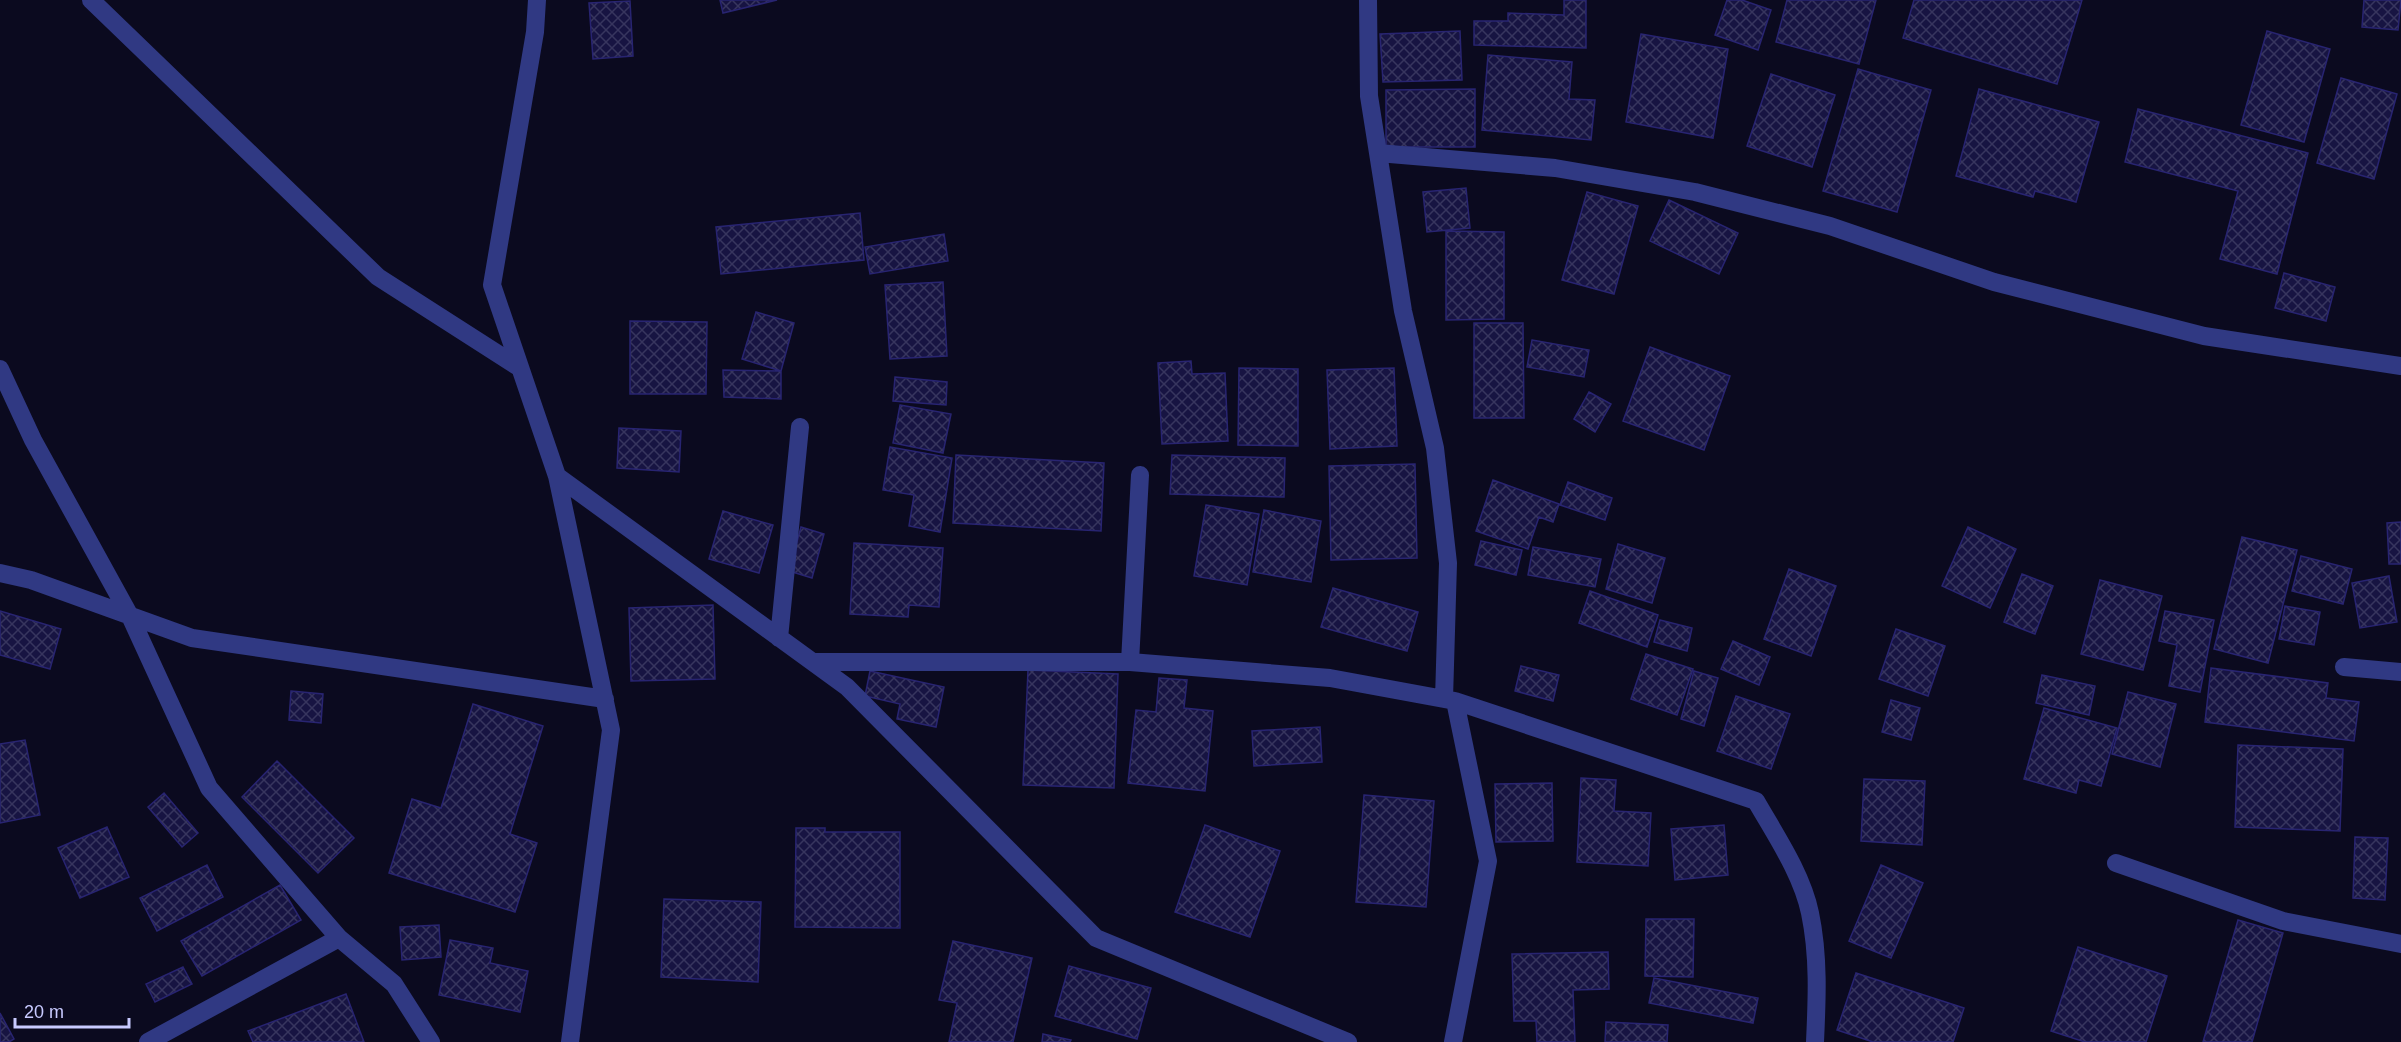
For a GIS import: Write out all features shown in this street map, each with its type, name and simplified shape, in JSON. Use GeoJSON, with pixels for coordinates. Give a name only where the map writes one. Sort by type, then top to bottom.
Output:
{"type":"FeatureCollection","features":[{"type":"Feature","properties":{"kind":"street"},"geometry":{"type":"LineString","coordinates":[[91,0],[378,277],[520,368]]}},
{"type":"Feature","properties":{"kind":"street"},"geometry":{"type":"LineString","coordinates":[[537,0],[535,32],[492,285],[557,476],[611,730],[570,1042]]}},
{"type":"Feature","properties":{"kind":"street"},"geometry":{"type":"LineString","coordinates":[[1368,0],[1369,96],[1403,311],[1435,448],[1448,563],[1449,700],[1488,861],[1453,1042]]}},
{"type":"Feature","properties":{"kind":"street"},"geometry":{"type":"LineString","coordinates":[[1378,153],[1555,168],[1695,192],[1830,226],[1994,282],[2204,336],[2401,366]]}},
{"type":"Feature","properties":{"kind":"street"},"geometry":{"type":"LineString","coordinates":[[0,369],[33,440],[130,616],[209,788],[339,938],[394,984],[431,1042]]}},
{"type":"Feature","properties":{"kind":"street"},"geometry":{"type":"LineString","coordinates":[[779,638],[800,428]]}},
{"type":"Feature","properties":{"kind":"street"},"geometry":{"type":"LineString","coordinates":[[1130,662],[1140,475]]}},
{"type":"Feature","properties":{"kind":"street"},"geometry":{"type":"LineString","coordinates":[[557,476],[847,687],[1096,938],[1348,1042]]}},
{"type":"Feature","properties":{"kind":"street"},"geometry":{"type":"LineString","coordinates":[[0,573],[31,580],[192,638],[604,699]]}},
{"type":"Feature","properties":{"kind":"street"},"geometry":{"type":"LineString","coordinates":[[813,662],[1130,662],[1330,678],[1449,700],[1756,801],[1790,860],[1810,912],[1818,979],[1815,1042]]}},
{"type":"Feature","properties":{"kind":"street"},"geometry":{"type":"LineString","coordinates":[[2344,667],[2401,672]]}},
{"type":"Feature","properties":{"kind":"street"},"geometry":{"type":"LineString","coordinates":[[2116,863],[2283,921],[2401,944]]}},
{"type":"Feature","properties":{"kind":"street"},"geometry":{"type":"LineString","coordinates":[[148,1042],[339,938]]}},
{"type":"Feature","properties":{"kind":"building"},"geometry":{"type":"Polygon","coordinates":[[[720,0],[777,0],[723,13],[720,0]]]}},
{"type":"Feature","properties":{"kind":"building"},"geometry":{"type":"Polygon","coordinates":[[[1564,0],[1586,0],[1586,48],[1474,45],[1474,21],[1508,21],[1508,13],[1564,15],[1564,0]]]}},
{"type":"Feature","properties":{"kind":"building"},"geometry":{"type":"Polygon","coordinates":[[[1727,0],[1742,0],[1771,10],[1758,50],[1715,35],[1727,0]]]}},
{"type":"Feature","properties":{"kind":"building"},"geometry":{"type":"Polygon","coordinates":[[[1787,0],[1876,0],[1859,64],[1776,42],[1787,0]]]}},
{"type":"Feature","properties":{"kind":"building"},"geometry":{"type":"Polygon","coordinates":[[[1914,0],[2082,0],[2057,84],[1903,38],[1914,0]]]}},
{"type":"Feature","properties":{"kind":"building"},"geometry":{"type":"Polygon","coordinates":[[[2364,0],[2401,0],[2398,30],[2362,27],[2364,0]]]}},
{"type":"Feature","properties":{"kind":"building"},"geometry":{"type":"Polygon","coordinates":[[[630,1],[633,56],[593,59],[589,3],[630,1]]]}},
{"type":"Feature","properties":{"kind":"building"},"geometry":{"type":"Polygon","coordinates":[[[1460,31],[1462,80],[1383,82],[1380,34],[1460,31]]]}},
{"type":"Feature","properties":{"kind":"building"},"geometry":{"type":"Polygon","coordinates":[[[2267,31],[2330,49],[2304,142],[2241,125],[2267,31]]]}},
{"type":"Feature","properties":{"kind":"building"},"geometry":{"type":"Polygon","coordinates":[[[1641,34],[1728,49],[1713,138],[1626,122],[1641,34]]]}},
{"type":"Feature","properties":{"kind":"building"},"geometry":{"type":"Polygon","coordinates":[[[1488,55],[1572,62],[1569,99],[1595,100],[1591,140],[1482,130],[1488,55]]]}},
{"type":"Feature","properties":{"kind":"building"},"geometry":{"type":"Polygon","coordinates":[[[1858,69],[1931,90],[1897,212],[1823,191],[1858,69]]]}},
{"type":"Feature","properties":{"kind":"building"},"geometry":{"type":"Polygon","coordinates":[[[1771,74],[1835,95],[1812,167],[1747,146],[1771,74]]]}},
{"type":"Feature","properties":{"kind":"building"},"geometry":{"type":"Polygon","coordinates":[[[2341,78],[2397,94],[2374,179],[2317,163],[2341,78]]]}},
{"type":"Feature","properties":{"kind":"building"},"geometry":{"type":"Polygon","coordinates":[[[1475,89],[1475,147],[1386,147],[1386,90],[1475,89]]]}},
{"type":"Feature","properties":{"kind":"building"},"geometry":{"type":"Polygon","coordinates":[[[1979,89],[2099,122],[2076,202],[2035,191],[2033,197],[1956,176],[1979,89]]]}},
{"type":"Feature","properties":{"kind":"building"},"geometry":{"type":"Polygon","coordinates":[[[2138,109],[2308,153],[2277,274],[2220,259],[2238,191],[2125,162],[2138,109]]]}},
{"type":"Feature","properties":{"kind":"building"},"geometry":{"type":"Polygon","coordinates":[[[1466,188],[1470,228],[1427,232],[1423,192],[1466,188]]]}},
{"type":"Feature","properties":{"kind":"building"},"geometry":{"type":"Polygon","coordinates":[[[1587,192],[1638,206],[1614,294],[1562,280],[1587,192]]]}},
{"type":"Feature","properties":{"kind":"building"},"geometry":{"type":"Polygon","coordinates":[[[1669,200],[1738,233],[1719,274],[1650,241],[1669,200]]]}},
{"type":"Feature","properties":{"kind":"building"},"geometry":{"type":"Polygon","coordinates":[[[860,213],[864,260],[721,274],[716,227],[860,213]]]}},
{"type":"Feature","properties":{"kind":"building"},"geometry":{"type":"Polygon","coordinates":[[[1446,231],[1504,232],[1504,319],[1446,320],[1446,231]]]}},
{"type":"Feature","properties":{"kind":"building"},"geometry":{"type":"Polygon","coordinates":[[[944,234],[948,261],[870,274],[865,247],[944,234]]]}},
{"type":"Feature","properties":{"kind":"building"},"geometry":{"type":"Polygon","coordinates":[[[2284,273],[2335,287],[2326,321],[2275,308],[2284,273]]]}},
{"type":"Feature","properties":{"kind":"building"},"geometry":{"type":"Polygon","coordinates":[[[943,282],[947,356],[890,359],[885,285],[943,282]]]}},
{"type":"Feature","properties":{"kind":"building"},"geometry":{"type":"Polygon","coordinates":[[[756,312],[794,323],[781,371],[742,359],[756,312]]]}},
{"type":"Feature","properties":{"kind":"building"},"geometry":{"type":"Polygon","coordinates":[[[630,321],[707,322],[706,394],[630,394],[630,321]]]}},
{"type":"Feature","properties":{"kind":"building"},"geometry":{"type":"Polygon","coordinates":[[[1474,323],[1523,323],[1524,418],[1474,418],[1474,323]]]}},
{"type":"Feature","properties":{"kind":"building"},"geometry":{"type":"Polygon","coordinates":[[[1532,340],[1589,350],[1584,377],[1527,367],[1532,340]]]}},
{"type":"Feature","properties":{"kind":"building"},"geometry":{"type":"Polygon","coordinates":[[[1650,347],[1730,376],[1704,450],[1623,421],[1650,347]]]}},
{"type":"Feature","properties":{"kind":"building"},"geometry":{"type":"Polygon","coordinates":[[[1191,361],[1192,374],[1225,373],[1228,441],[1162,444],[1158,363],[1191,361]]]}},
{"type":"Feature","properties":{"kind":"building"},"geometry":{"type":"Polygon","coordinates":[[[1239,368],[1298,369],[1298,446],[1238,445],[1239,368]]]}},
{"type":"Feature","properties":{"kind":"building"},"geometry":{"type":"Polygon","coordinates":[[[1394,368],[1397,446],[1330,449],[1327,370],[1394,368]]]}},
{"type":"Feature","properties":{"kind":"building"},"geometry":{"type":"Polygon","coordinates":[[[723,370],[781,371],[781,399],[724,397],[723,370]]]}},
{"type":"Feature","properties":{"kind":"building"},"geometry":{"type":"Polygon","coordinates":[[[895,377],[947,382],[946,405],[893,401],[895,377]]]}},
{"type":"Feature","properties":{"kind":"building"},"geometry":{"type":"Polygon","coordinates":[[[1589,392],[1611,404],[1595,432],[1574,419],[1589,392]]]}},
{"type":"Feature","properties":{"kind":"building"},"geometry":{"type":"Polygon","coordinates":[[[900,405],[951,414],[943,453],[893,443],[900,405]]]}},
{"type":"Feature","properties":{"kind":"building"},"geometry":{"type":"Polygon","coordinates":[[[619,428],[681,431],[679,472],[617,468],[619,428]]]}},
{"type":"Feature","properties":{"kind":"building"},"geometry":{"type":"Polygon","coordinates":[[[890,447],[952,458],[940,532],[909,526],[914,495],[883,490],[890,447]]]}},
{"type":"Feature","properties":{"kind":"building"},"geometry":{"type":"Polygon","coordinates":[[[956,455],[1104,463],[1101,531],[953,523],[956,455]]]}},
{"type":"Feature","properties":{"kind":"building"},"geometry":{"type":"Polygon","coordinates":[[[1172,455],[1285,458],[1284,497],[1170,494],[1172,455]]]}},
{"type":"Feature","properties":{"kind":"building"},"geometry":{"type":"Polygon","coordinates":[[[1415,464],[1417,558],[1331,560],[1329,466],[1415,464]]]}},
{"type":"Feature","properties":{"kind":"building"},"geometry":{"type":"Polygon","coordinates":[[[1493,480],[1559,504],[1553,522],[1539,517],[1528,549],[1476,531],[1493,480]]]}},
{"type":"Feature","properties":{"kind":"building"},"geometry":{"type":"Polygon","coordinates":[[[1568,482],[1612,498],[1605,520],[1560,505],[1568,482]]]}},
{"type":"Feature","properties":{"kind":"building"},"geometry":{"type":"Polygon","coordinates":[[[1206,505],[1259,514],[1247,585],[1194,576],[1206,505]]]}},
{"type":"Feature","properties":{"kind":"building"},"geometry":{"type":"Polygon","coordinates":[[[1264,510],[1321,521],[1311,582],[1253,572],[1264,510]]]}},
{"type":"Feature","properties":{"kind":"building"},"geometry":{"type":"Polygon","coordinates":[[[723,511],[773,525],[759,573],[709,559],[723,511]]]}},
{"type":"Feature","properties":{"kind":"building"},"geometry":{"type":"Polygon","coordinates":[[[2401,522],[2401,564],[2389,564],[2387,523],[2401,522]]]}},
{"type":"Feature","properties":{"kind":"building"},"geometry":{"type":"Polygon","coordinates":[[[801,527],[824,534],[812,578],[789,571],[801,527]]]}},
{"type":"Feature","properties":{"kind":"building"},"geometry":{"type":"Polygon","coordinates":[[[1968,527],[2016,549],[1990,608],[1942,586],[1968,527]]]}},
{"type":"Feature","properties":{"kind":"building"},"geometry":{"type":"Polygon","coordinates":[[[2242,537],[2297,550],[2268,663],[2214,649],[2242,537]]]}},
{"type":"Feature","properties":{"kind":"building"},"geometry":{"type":"Polygon","coordinates":[[[1481,541],[1522,550],[1516,575],[1475,565],[1481,541]]]}},
{"type":"Feature","properties":{"kind":"building"},"geometry":{"type":"Polygon","coordinates":[[[854,543],[943,548],[939,607],[909,605],[908,617],[850,614],[854,543]]]}},
{"type":"Feature","properties":{"kind":"building"},"geometry":{"type":"Polygon","coordinates":[[[1618,544],[1665,558],[1652,603],[1606,589],[1618,544]]]}},
{"type":"Feature","properties":{"kind":"building"},"geometry":{"type":"Polygon","coordinates":[[[1533,547],[1601,559],[1595,587],[1528,575],[1533,547]]]}},
{"type":"Feature","properties":{"kind":"building"},"geometry":{"type":"Polygon","coordinates":[[[2301,556],[2352,569],[2343,604],[2292,591],[2301,556]]]}},
{"type":"Feature","properties":{"kind":"building"},"geometry":{"type":"Polygon","coordinates":[[[1789,569],[1836,586],[1811,656],[1764,639],[1789,569]]]}},
{"type":"Feature","properties":{"kind":"building"},"geometry":{"type":"Polygon","coordinates":[[[2022,574],[2053,586],[2035,634],[2004,622],[2022,574]]]}},
{"type":"Feature","properties":{"kind":"building"},"geometry":{"type":"Polygon","coordinates":[[[2389,576],[2397,622],[2360,628],[2352,583],[2389,576]]]}},
{"type":"Feature","properties":{"kind":"building"},"geometry":{"type":"Polygon","coordinates":[[[2100,580],[2162,596],[2143,670],[2081,654],[2100,580]]]}},
{"type":"Feature","properties":{"kind":"building"},"geometry":{"type":"Polygon","coordinates":[[[1333,588],[1418,612],[1407,651],[1321,627],[1333,588]]]}},
{"type":"Feature","properties":{"kind":"building"},"geometry":{"type":"Polygon","coordinates":[[[1590,591],[1658,615],[1647,647],[1579,623],[1590,591]]]}},
{"type":"Feature","properties":{"kind":"building"},"geometry":{"type":"Polygon","coordinates":[[[713,605],[715,679],[631,681],[629,608],[713,605]]]}},
{"type":"Feature","properties":{"kind":"building"},"geometry":{"type":"Polygon","coordinates":[[[2285,606],[2320,612],[2314,645],[2279,639],[2285,606]]]}},
{"type":"Feature","properties":{"kind":"building"},"geometry":{"type":"Polygon","coordinates":[[[0,611],[61,629],[50,669],[0,655],[0,611]]]}},
{"type":"Feature","properties":{"kind":"building"},"geometry":{"type":"Polygon","coordinates":[[[2165,611],[2214,620],[2200,692],[2169,686],[2177,645],[2159,641],[2165,611]]]}},
{"type":"Feature","properties":{"kind":"building"},"geometry":{"type":"Polygon","coordinates":[[[1660,620],[1692,628],[1687,651],[1654,642],[1660,620]]]}},
{"type":"Feature","properties":{"kind":"building"},"geometry":{"type":"Polygon","coordinates":[[[1896,629],[1945,646],[1928,696],[1879,679],[1896,629]]]}},
{"type":"Feature","properties":{"kind":"building"},"geometry":{"type":"Polygon","coordinates":[[[1733,641],[1770,657],[1759,685],[1721,669],[1733,641]]]}},
{"type":"Feature","properties":{"kind":"building"},"geometry":{"type":"Polygon","coordinates":[[[1646,654],[1693,669],[1677,715],[1631,699],[1646,654]]]}},
{"type":"Feature","properties":{"kind":"building"},"geometry":{"type":"Polygon","coordinates":[[[1521,666],[1559,675],[1553,701],[1515,691],[1521,666]]]}},
{"type":"Feature","properties":{"kind":"building"},"geometry":{"type":"Polygon","coordinates":[[[2211,668],[2328,683],[2326,698],[2359,702],[2354,741],[2205,722],[2211,668]]]}},
{"type":"Feature","properties":{"kind":"building"},"geometry":{"type":"Polygon","coordinates":[[[1028,670],[1118,674],[1114,788],[1023,785],[1028,670]]]}},
{"type":"Feature","properties":{"kind":"building"},"geometry":{"type":"Polygon","coordinates":[[[870,671],[944,687],[936,727],[897,719],[900,704],[865,696],[870,671]]]}},
{"type":"Feature","properties":{"kind":"building"},"geometry":{"type":"Polygon","coordinates":[[[1694,671],[1718,678],[1704,726],[1681,719],[1694,671]]]}},
{"type":"Feature","properties":{"kind":"building"},"geometry":{"type":"Polygon","coordinates":[[[2042,675],[2095,686],[2089,715],[2036,703],[2042,675]]]}},
{"type":"Feature","properties":{"kind":"building"},"geometry":{"type":"Polygon","coordinates":[[[1159,678],[1187,680],[1184,708],[1213,711],[1205,791],[1128,783],[1136,710],[1156,712],[1159,678]]]}},
{"type":"Feature","properties":{"kind":"building"},"geometry":{"type":"Polygon","coordinates":[[[291,691],[323,694],[321,723],[289,720],[291,691]]]}},
{"type":"Feature","properties":{"kind":"building"},"geometry":{"type":"Polygon","coordinates":[[[2128,692],[2176,704],[2160,767],[2112,754],[2128,692]]]}},
{"type":"Feature","properties":{"kind":"building"},"geometry":{"type":"Polygon","coordinates":[[[1736,696],[1790,714],[1771,769],[1717,751],[1736,696]]]}},
{"type":"Feature","properties":{"kind":"building"},"geometry":{"type":"Polygon","coordinates":[[[1891,700],[1920,708],[1911,740],[1882,732],[1891,700]]]}},
{"type":"Feature","properties":{"kind":"building"},"geometry":{"type":"Polygon","coordinates":[[[473,704],[543,726],[510,834],[537,843],[515,912],[389,873],[412,799],[441,808],[473,704]]]}},
{"type":"Feature","properties":{"kind":"building"},"geometry":{"type":"Polygon","coordinates":[[[2044,708],[2117,728],[2101,786],[2079,780],[2076,793],[2024,779],[2044,708]]]}},
{"type":"Feature","properties":{"kind":"building"},"geometry":{"type":"Polygon","coordinates":[[[1320,727],[1322,762],[1254,766],[1252,731],[1320,727]]]}},
{"type":"Feature","properties":{"kind":"building"},"geometry":{"type":"Polygon","coordinates":[[[25,740],[40,815],[0,823],[0,744],[25,740]]]}},
{"type":"Feature","properties":{"kind":"building"},"geometry":{"type":"Polygon","coordinates":[[[2238,745],[2343,749],[2340,831],[2235,827],[2238,745]]]}},
{"type":"Feature","properties":{"kind":"building"},"geometry":{"type":"Polygon","coordinates":[[[277,761],[354,838],[318,873],[242,797],[277,761]]]}},
{"type":"Feature","properties":{"kind":"building"},"geometry":{"type":"Polygon","coordinates":[[[1581,778],[1616,780],[1614,811],[1651,813],[1648,866],[1577,862],[1581,778]]]}},
{"type":"Feature","properties":{"kind":"building"},"geometry":{"type":"Polygon","coordinates":[[[1864,779],[1925,781],[1922,845],[1861,841],[1864,779]]]}},
{"type":"Feature","properties":{"kind":"building"},"geometry":{"type":"Polygon","coordinates":[[[1552,783],[1553,841],[1496,842],[1495,784],[1552,783]]]}},
{"type":"Feature","properties":{"kind":"building"},"geometry":{"type":"Polygon","coordinates":[[[164,793],[198,833],[182,847],[148,807],[164,793]]]}},
{"type":"Feature","properties":{"kind":"building"},"geometry":{"type":"Polygon","coordinates":[[[1364,795],[1434,801],[1426,907],[1356,902],[1364,795]]]}},
{"type":"Feature","properties":{"kind":"building"},"geometry":{"type":"Polygon","coordinates":[[[1205,825],[1280,851],[1250,937],[1175,912],[1205,825]]]}},
{"type":"Feature","properties":{"kind":"building"},"geometry":{"type":"Polygon","coordinates":[[[1724,825],[1728,875],[1675,880],[1671,829],[1724,825]]]}},
{"type":"Feature","properties":{"kind":"building"},"geometry":{"type":"Polygon","coordinates":[[[107,827],[129,877],[80,898],[58,848],[107,827]]]}},
{"type":"Feature","properties":{"kind":"building"},"geometry":{"type":"Polygon","coordinates":[[[796,828],[825,828],[825,832],[900,832],[900,928],[795,927],[796,828]]]}},
{"type":"Feature","properties":{"kind":"building"},"geometry":{"type":"Polygon","coordinates":[[[2355,837],[2388,838],[2385,900],[2353,898],[2355,837]]]}},
{"type":"Feature","properties":{"kind":"building"},"geometry":{"type":"Polygon","coordinates":[[[207,865],[223,897],[157,931],[140,898],[207,865]]]}},
{"type":"Feature","properties":{"kind":"building"},"geometry":{"type":"Polygon","coordinates":[[[1881,865],[1923,883],[1891,958],[1849,941],[1881,865]]]}},
{"type":"Feature","properties":{"kind":"building"},"geometry":{"type":"Polygon","coordinates":[[[280,885],[301,920],[202,976],[181,941],[280,885]]]}},
{"type":"Feature","properties":{"kind":"building"},"geometry":{"type":"Polygon","coordinates":[[[664,899],[761,902],[758,982],[661,977],[664,899]]]}},
{"type":"Feature","properties":{"kind":"building"},"geometry":{"type":"Polygon","coordinates":[[[1646,919],[1694,919],[1693,977],[1645,976],[1646,919]]]}},
{"type":"Feature","properties":{"kind":"building"},"geometry":{"type":"Polygon","coordinates":[[[2238,920],[2283,933],[2252,1042],[2203,1042],[2238,920]]]}},
{"type":"Feature","properties":{"kind":"building"},"geometry":{"type":"Polygon","coordinates":[[[439,925],[441,957],[402,960],[400,927],[439,925]]]}},
{"type":"Feature","properties":{"kind":"building"},"geometry":{"type":"Polygon","coordinates":[[[450,940],[493,948],[490,963],[528,971],[520,1012],[439,995],[450,940]]]}},
{"type":"Feature","properties":{"kind":"building"},"geometry":{"type":"Polygon","coordinates":[[[953,941],[1032,958],[1013,1042],[949,1042],[957,1003],[939,1000],[953,941]]]}},
{"type":"Feature","properties":{"kind":"building"},"geometry":{"type":"Polygon","coordinates":[[[2078,947],[2167,976],[2146,1042],[2085,1042],[2051,1031],[2078,947]]]}},
{"type":"Feature","properties":{"kind":"building"},"geometry":{"type":"Polygon","coordinates":[[[1608,952],[1609,989],[1573,990],[1575,1042],[1537,1042],[1536,1021],[1514,1021],[1512,954],[1608,952]]]}},
{"type":"Feature","properties":{"kind":"building"},"geometry":{"type":"Polygon","coordinates":[[[1069,966],[1151,988],[1137,1039],[1055,1016],[1069,966]]]}},
{"type":"Feature","properties":{"kind":"building"},"geometry":{"type":"Polygon","coordinates":[[[183,967],[192,984],[155,1002],[146,984],[183,967]]]}},
{"type":"Feature","properties":{"kind":"building"},"geometry":{"type":"Polygon","coordinates":[[[1856,973],[1964,1008],[1953,1042],[1873,1042],[1837,1030],[1856,973]]]}},
{"type":"Feature","properties":{"kind":"building"},"geometry":{"type":"Polygon","coordinates":[[[1654,978],[1758,998],[1753,1023],[1649,1003],[1654,978]]]}},
{"type":"Feature","properties":{"kind":"building"},"geometry":{"type":"Polygon","coordinates":[[[346,994],[364,1042],[253,1042],[248,1031],[346,994]]]}},
{"type":"Feature","properties":{"kind":"building"},"geometry":{"type":"Polygon","coordinates":[[[0,1013],[14,1039],[9,1042],[0,1042],[0,1013]]]}},
{"type":"Feature","properties":{"kind":"building"},"geometry":{"type":"Polygon","coordinates":[[[1606,1022],[1668,1025],[1667,1042],[1605,1042],[1606,1022]]]}},
{"type":"Feature","properties":{"kind":"building"},"geometry":{"type":"Polygon","coordinates":[[[1043,1034],[1071,1040],[1070,1042],[1042,1042],[1043,1034]]]}}]}
